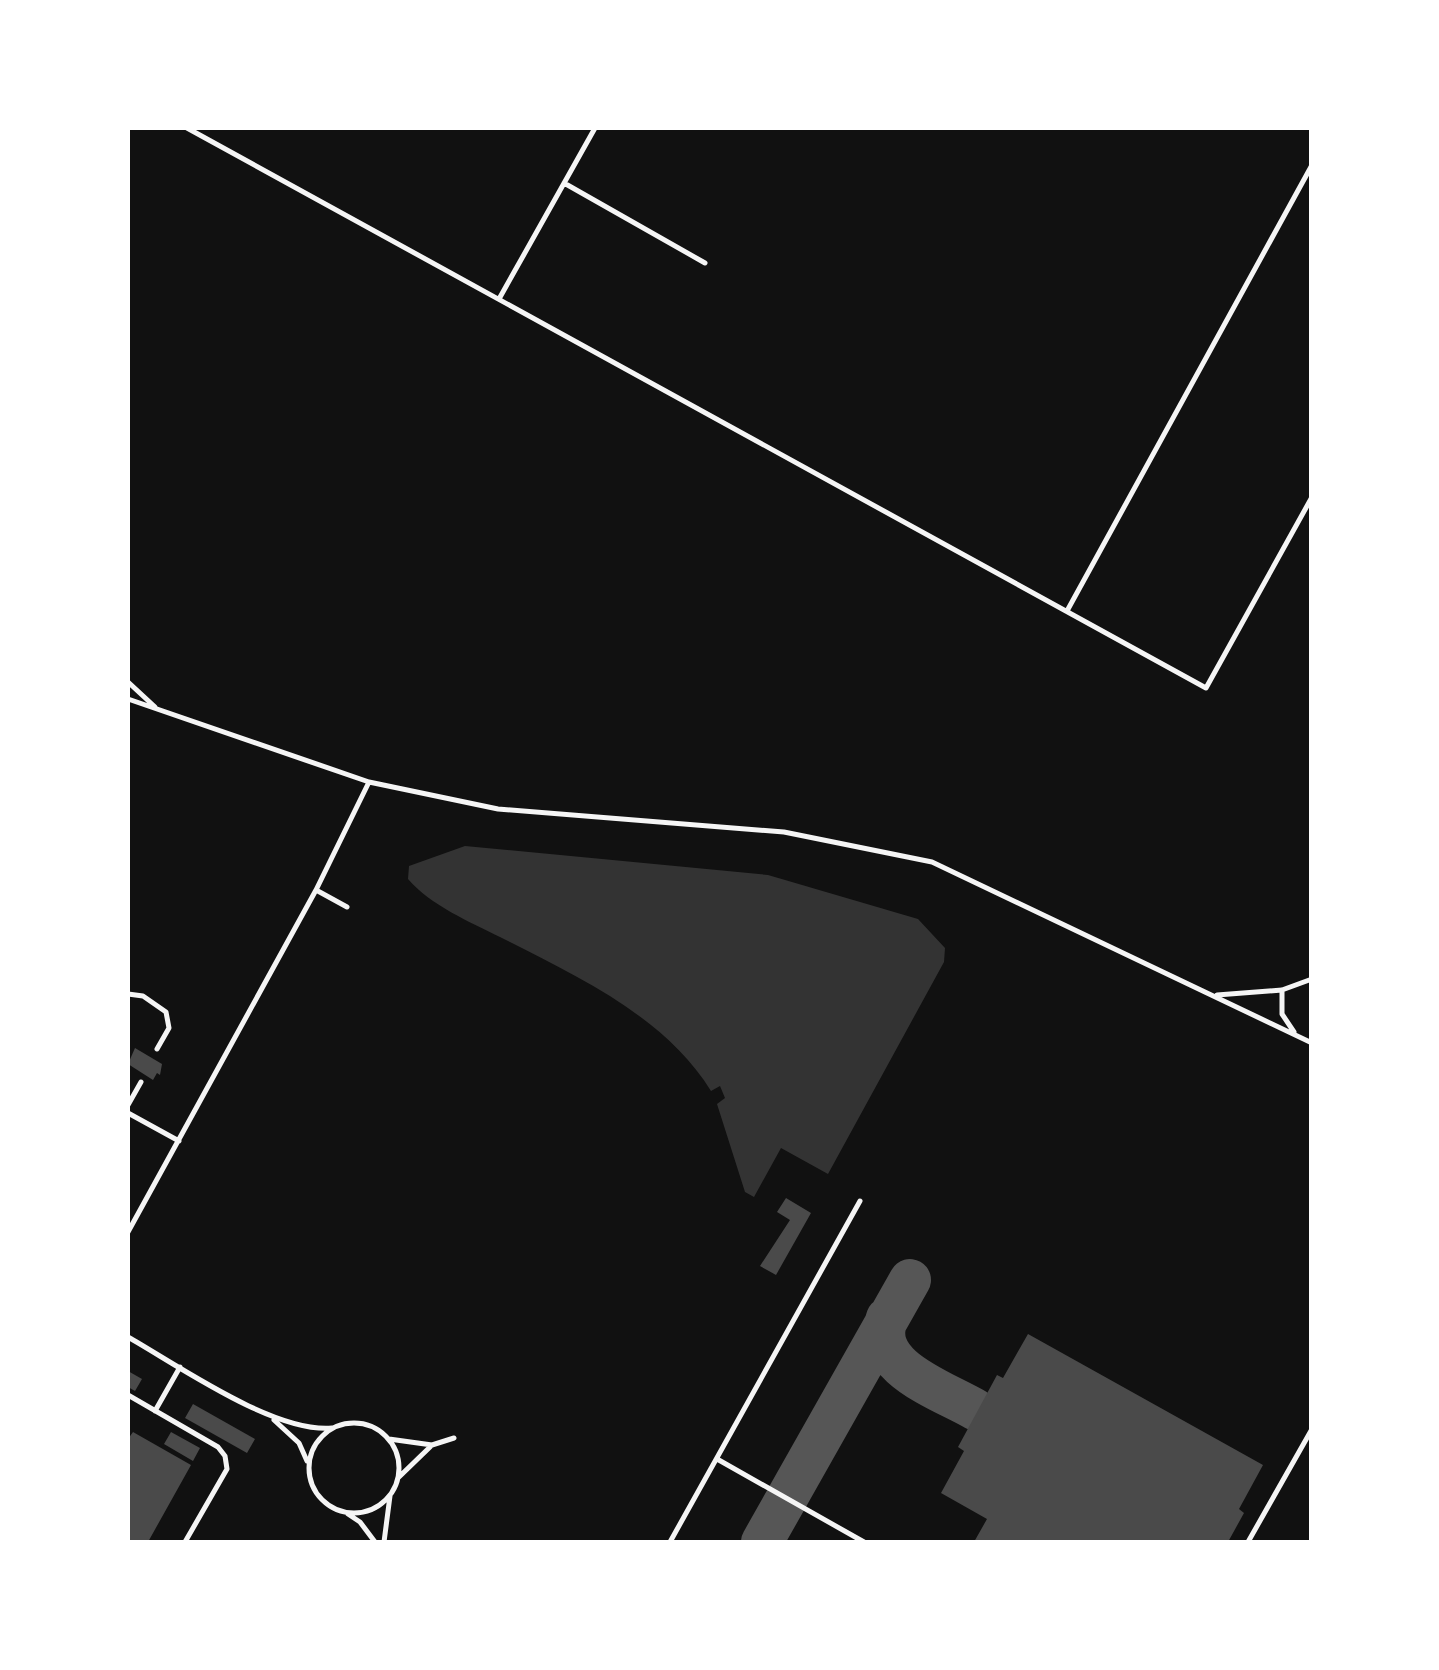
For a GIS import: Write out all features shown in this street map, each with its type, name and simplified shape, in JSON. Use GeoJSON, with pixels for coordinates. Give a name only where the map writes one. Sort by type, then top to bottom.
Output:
{"type":"FeatureCollection","features":[{"type":"Feature","properties":{"kind":"lane"},"geometry":{"type":"LineString","coordinates":[[187,128],[1206,688],[1312,497]]}},
{"type":"Feature","properties":{"kind":"lane"},"geometry":{"type":"LineString","coordinates":[[500,299],[595,128]]}},
{"type":"Feature","properties":{"kind":"lane"},"geometry":{"type":"LineString","coordinates":[[1067,611],[1312,165]]}},
{"type":"Feature","properties":{"kind":"lane"},"geometry":{"type":"LineString","coordinates":[[564,183],[705,263]]}},
{"type":"Feature","properties":{"kind":"lane"},"geometry":{"type":"LineString","coordinates":[[128,682],[158,709]]}},
{"type":"Feature","properties":{"kind":"lane"},"geometry":{"type":"LineString","coordinates":[[128,699],[368,782],[498,809],[784,832],[932,862],[1312,1043]]}},
{"type":"Feature","properties":{"kind":"lane"},"geometry":{"type":"LineString","coordinates":[[128,1232],[316,890],[368,782]]}},
{"type":"Feature","properties":{"kind":"lane"},"geometry":{"type":"LineString","coordinates":[[316,890],[348,907]]}},
{"type":"Feature","properties":{"kind":"lane"},"geometry":{"type":"LineString","coordinates":[[1212,995],[1282,990],[1312,979]]}},
{"type":"Feature","properties":{"kind":"lane"},"geometry":{"type":"LineString","coordinates":[[1282,990],[1282,1014],[1300,1038]]}},
{"type":"Feature","properties":{"kind":"lane"},"geometry":{"type":"LineString","coordinates":[[128,994],[142,996],[166,1012],[169,1028],[158,1049]]}},
{"type":"Feature","properties":{"kind":"lane"},"geometry":{"type":"LineString","coordinates":[[128,1105],[141,1082]]}},
{"type":"Feature","properties":{"kind":"lane"},"geometry":{"type":"LineString","coordinates":[[128,1113],[178,1141]]}},
{"type":"Feature","properties":{"kind":"lane"},"geometry":{"type":"LineString","coordinates":[[670,1542],[860,1202]]}},
{"type":"Feature","properties":{"kind":"lane"},"geometry":{"type":"LineString","coordinates":[[128,1337],[268,1415],[301,1427],[357,1424],[378,1431],[396,1453],[398,1479]]}},
{"type":"Feature","properties":{"kind":"lane"},"geometry":{"type":"LineString","coordinates":[[155,1410],[180,1367]]}},
{"type":"Feature","properties":{"kind":"lane"},"geometry":{"type":"LineString","coordinates":[[128,1396],[218,1447],[227,1461],[227,1469],[185,1542]]}},
{"type":"Feature","properties":{"kind":"lane"},"geometry":{"type":"LineString","coordinates":[[268,1415],[298,1443],[320,1496],[360,1522],[375,1542]]}},
{"type":"Feature","properties":{"kind":"lane"},"geometry":{"type":"LineString","coordinates":[[310,1468],[319,1440],[334,1428]]}},
{"type":"Feature","properties":{"kind":"lane"},"geometry":{"type":"LineString","coordinates":[[1248,1542],[1312,1429]]}},
{"type":"Feature","properties":{"kind":"lane"},"geometry":{"type":"LineString","coordinates":[[387,1438],[432,1445],[454,1438]]}},
{"type":"Feature","properties":{"kind":"lane"},"geometry":{"type":"LineString","coordinates":[[384,1542],[390,1494],[398,1479],[432,1445]]}},
{"type":"Feature","properties":{"kind":"lane"},"geometry":{"type":"LineString","coordinates":[[716,1459],[864,1542]]}},
{"type":"Feature","properties":{"kind":"lane"},"geometry":{"type":"LineString","coordinates":[[346,1512],[371,1510],[390,1494]]}},
{"type":"Feature","properties":{"kind":"shaded area"},"geometry":{"type":"Polygon","coordinates":[[[465,846],[768,875],[918,919],[945,948],[944,962],[828,1174],[781,1148],[754,1197],[745,1192],[717,1104],[725,1098],[720,1086],[711,1091],[669,1041],[617,1000],[451,912],[408,879],[409,866],[465,846]]]}},
{"type":"Feature","properties":{"kind":"building"},"geometry":{"type":"Polygon","coordinates":[[[135,1048],[162,1064],[160,1075],[157,1073],[153,1080],[128,1064],[135,1048]]]}},
{"type":"Feature","properties":{"kind":"building"},"geometry":{"type":"Polygon","coordinates":[[[786,1198],[811,1213],[776,1275],[760,1266],[790,1220],[777,1212],[786,1198]]]}},
{"type":"Feature","properties":{"kind":"building"},"geometry":{"type":"Polygon","coordinates":[[[1028,1334],[1263,1465],[1239,1509],[1244,1513],[1228,1542],[974,1542],[987,1519],[941,1493],[964,1451],[958,1447],[997,1375],[1003,1378],[1028,1334]]]}},
{"type":"Feature","properties":{"kind":"building"},"geometry":{"type":"Polygon","coordinates":[[[128,1371],[142,1379],[135,1391],[128,1387],[128,1371]]]}},
{"type":"Feature","properties":{"kind":"building"},"geometry":{"type":"Polygon","coordinates":[[[193,1404],[255,1439],[247,1453],[185,1418],[193,1404]]]}},
{"type":"Feature","properties":{"kind":"building"},"geometry":{"type":"Polygon","coordinates":[[[133,1432],[191,1465],[148,1542],[128,1542],[128,1439],[133,1432]]]}},
{"type":"Feature","properties":{"kind":"building"},"geometry":{"type":"Polygon","coordinates":[[[171,1432],[200,1448],[193,1461],[164,1444],[171,1432]]]}},
{"type":"Feature","properties":{"kind":"taxiway"},"geometry":{"type":"LineString","coordinates":[[762,1542],[910,1280]]}},
{"type":"Feature","properties":{"kind":"taxiway"},"geometry":{"type":"LineString","coordinates":[[887,1318],[884,1335],[898,1363],[928,1385],[976,1410]]}}]}
